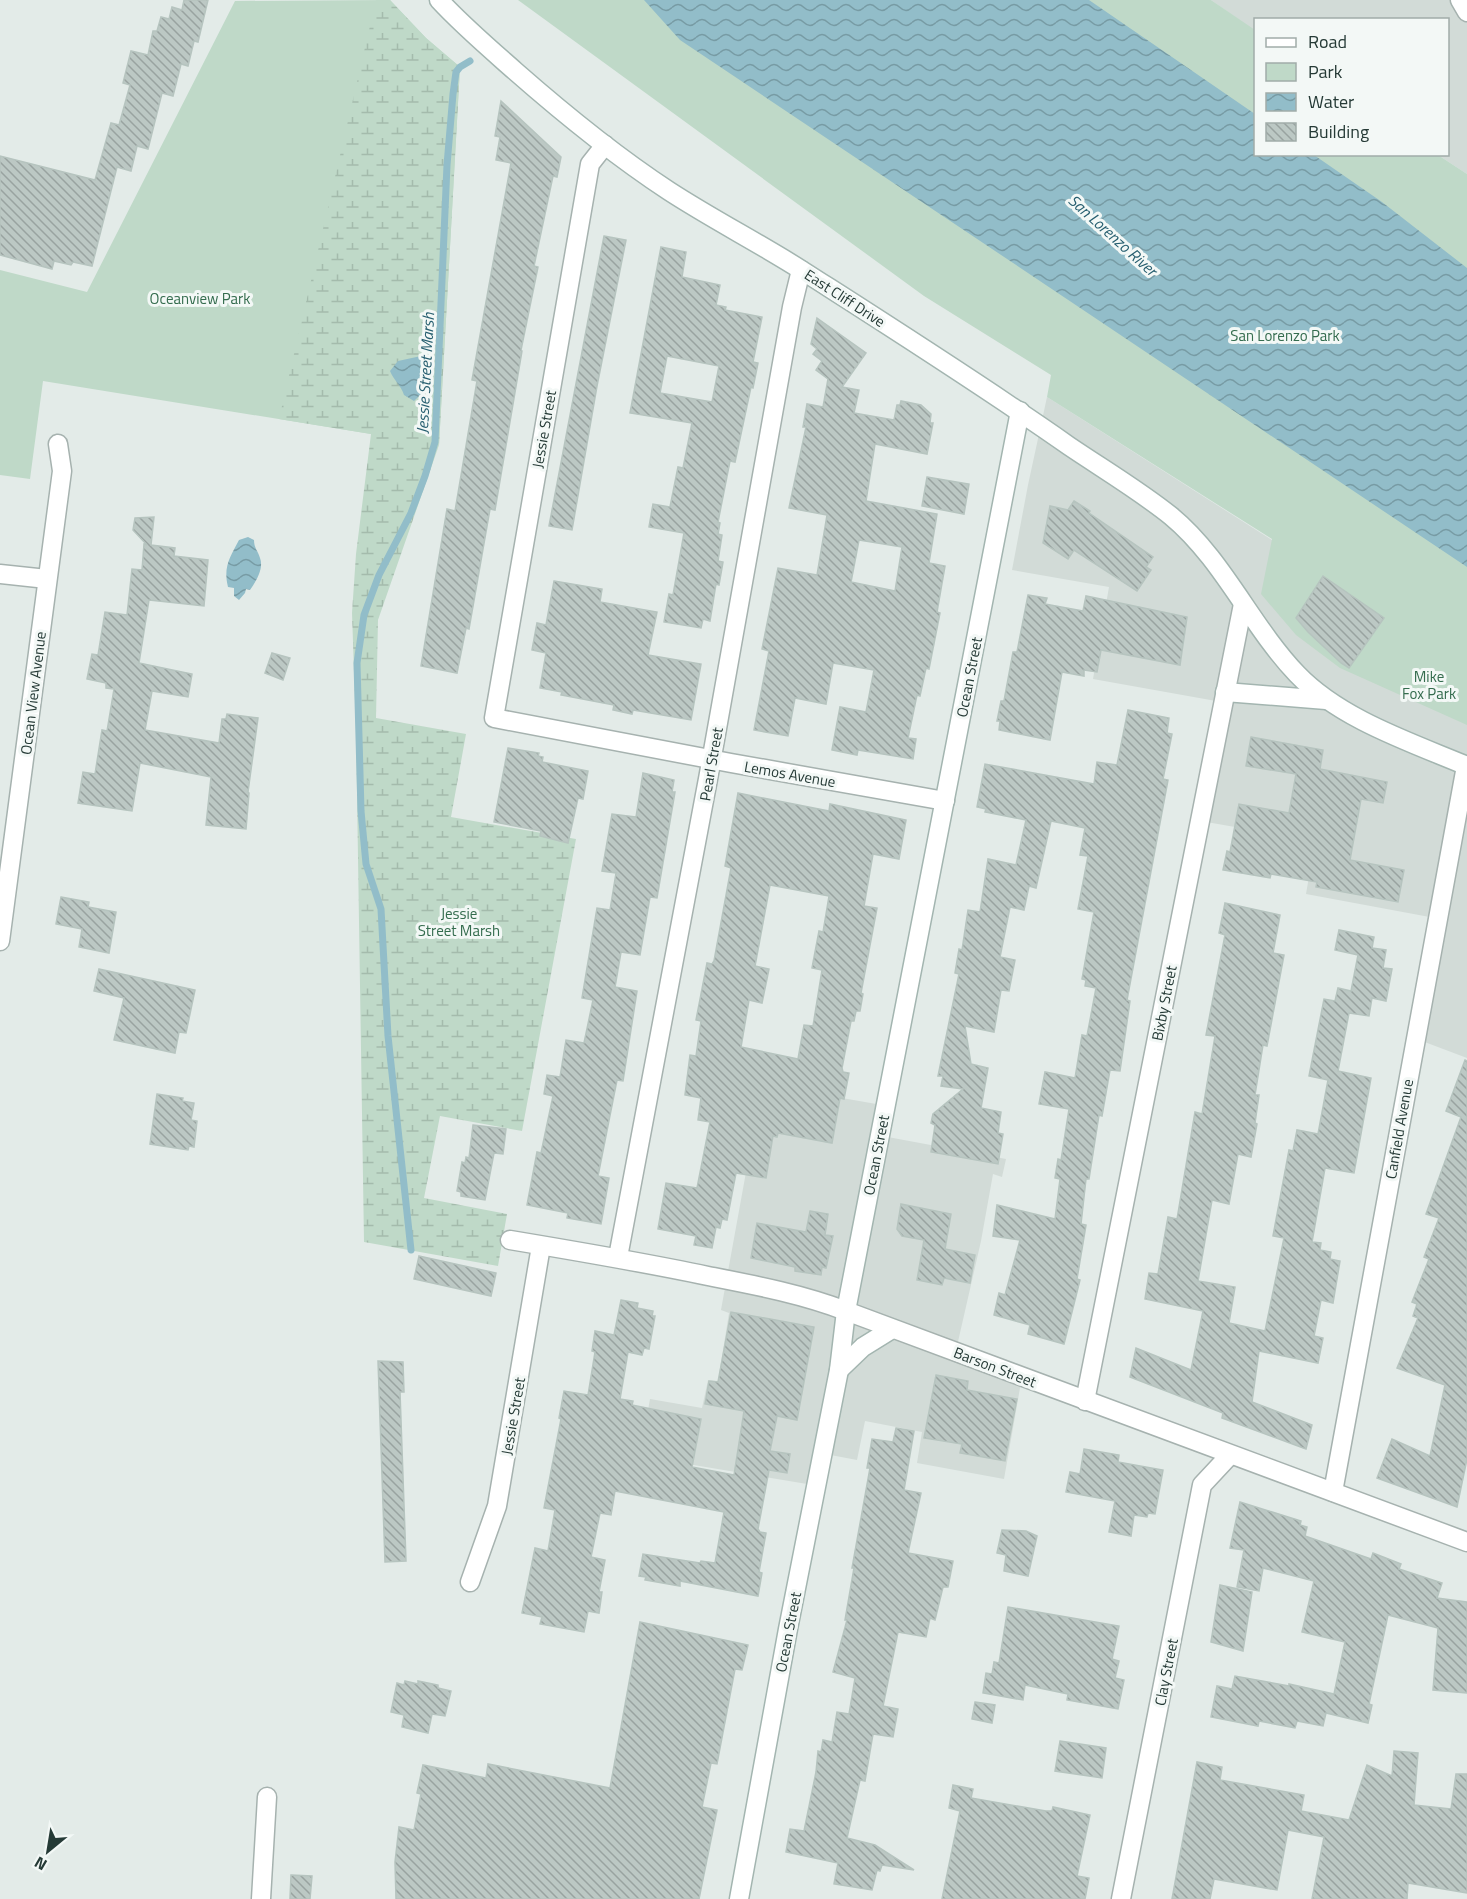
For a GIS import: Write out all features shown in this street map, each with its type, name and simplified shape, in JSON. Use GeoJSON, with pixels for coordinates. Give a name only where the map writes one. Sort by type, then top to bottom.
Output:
{"type":"FeatureCollection","features":[{"type":"Feature","properties":{"kind":"street","name":"East Cliff Drive"},"geometry":{"type":"LineString","coordinates":[[438,0],[542,94],[605,145],[671,193],[801,270],[1020,411],[1172,517],[1207,553],[1296,673],[1326,700]]}},
{"type":"Feature","properties":{"kind":"street","name":"Jessie Street"},"geometry":{"type":"LineString","coordinates":[[494,718],[590,164],[605,145]]}},
{"type":"Feature","properties":{"kind":"street","name":"Pearl Street"},"geometry":{"type":"LineString","coordinates":[[618,1257],[712,760],[792,307],[801,270]]}},
{"type":"Feature","properties":{"kind":"street","name":"Ocean Street"},"geometry":{"type":"LineString","coordinates":[[739,1899],[838,1370],[846,1311],[1020,411]]}},
{"type":"Feature","properties":{"kind":"street","name":"Ocean View Avenue"},"geometry":{"type":"LineString","coordinates":[[0,941],[62,471],[58,444]]}},
{"type":"Feature","properties":{"kind":"street"},"geometry":{"type":"LineString","coordinates":[[0,574],[47,579]]}},
{"type":"Feature","properties":{"kind":"street","name":"Bixby Street"},"geometry":{"type":"LineString","coordinates":[[1085,1401],[1243,604]]}},
{"type":"Feature","properties":{"kind":"street"},"geometry":{"type":"LineString","coordinates":[[1225,692],[1326,700],[1366,722],[1466,766]]}},
{"type":"Feature","properties":{"kind":"street","name":"Lemos Avenue"},"geometry":{"type":"LineString","coordinates":[[494,718],[712,760],[945,801]]}},
{"type":"Feature","properties":{"kind":"street","name":"Canfield Avenue"},"geometry":{"type":"LineString","coordinates":[[1333,1492],[1466,766]]}},
{"type":"Feature","properties":{"kind":"street","name":"Barson Street"},"geometry":{"type":"LineString","coordinates":[[510,1240],[618,1257],[814,1300],[1467,1542]]}},
{"type":"Feature","properties":{"kind":"street","name":"Jessie Street"},"geometry":{"type":"LineString","coordinates":[[470,1582],[497,1506],[541,1246]]}},
{"type":"Feature","properties":{"kind":"street"},"geometry":{"type":"LineString","coordinates":[[838,1370],[863,1347],[892,1329]]}},
{"type":"Feature","properties":{"kind":"street","name":"Clay Street"},"geometry":{"type":"LineString","coordinates":[[1121,1899],[1202,1485],[1230,1455]]}},
{"type":"Feature","properties":{"kind":"street"},"geometry":{"type":"LineString","coordinates":[[261,1899],[267,1797]]}},
{"type":"Feature","properties":{"kind":"shaded area"},"geometry":{"type":"Polygon","coordinates":[[[1211,0],[1467,0],[1467,174],[1440,156],[1449,156],[1449,18],[1254,18],[1254,30],[1211,0]]]}},
{"type":"Feature","properties":{"kind":"shaded area"},"geometry":{"type":"Polygon","coordinates":[[[1047,397],[1272,540],[1424,655],[1467,684],[1467,1058],[1414,1038],[1435,918],[1306,894],[1315,841],[1195,820],[1216,701],[1093,679],[1109,587],[1012,570],[1047,397]]]}},
{"type":"Feature","properties":{"kind":"shaded area"},"geometry":{"type":"Polygon","coordinates":[[[762,1084],[882,1105],[877,1135],[1006,1159],[1002,1177],[993,1174],[981,1241],[957,1346],[1023,1371],[1004,1479],[917,1463],[922,1432],[865,1421],[857,1460],[820,1453],[813,1485],[640,1456],[650,1399],[702,1408],[708,1380],[718,1381],[729,1313],[721,1310],[762,1084]]]}},
{"type":"Feature","properties":{"kind":"green space"},"geometry":{"type":"Polygon","coordinates":[[[376,0],[390,0],[426,38],[460,67],[439,445],[378,620],[376,718],[466,734],[451,817],[576,839],[522,1131],[440,1116],[424,1198],[507,1214],[498,1266],[364,1242],[352,613],[356,554],[371,434],[279,419],[376,0]]]}},
{"type":"Feature","properties":{"kind":"green space","name":"Oceanview Park"},"geometry":{"type":"Polygon","coordinates":[[[390,0],[426,38],[460,67],[439,445],[43,381],[30,479],[0,475],[0,270],[87,292],[235,1],[390,0]]]}},
{"type":"Feature","properties":{"kind":"green space","name":"San Lorenzo Park"},"geometry":{"type":"Polygon","coordinates":[[[518,0],[1211,0],[1254,29],[1254,156],[1440,156],[1467,174],[1467,725],[1340,668],[1296,635],[1261,594],[1272,539],[1047,397],[1051,375],[924,296],[518,0]]]}},
{"type":"Feature","properties":{"kind":"water","name":"San Lorenzo Park"},"geometry":{"type":"Polygon","coordinates":[[[644,0],[1089,0],[1254,113],[1254,156],[1315,156],[1382,202],[1467,268],[1467,567],[680,40],[644,0]]]}},
{"type":"Feature","properties":{"kind":"water"},"geometry":{"type":"Polygon","coordinates":[[[421,356],[430,361],[430,378],[426,388],[414,401],[404,395],[390,371],[398,361],[421,356]]]}},
{"type":"Feature","properties":{"kind":"water"},"geometry":{"type":"Polygon","coordinates":[[[248,537],[254,540],[261,566],[259,575],[250,590],[246,589],[239,600],[234,596],[234,588],[228,587],[226,574],[230,557],[239,540],[248,537]]]}},
{"type":"Feature","properties":{"kind":"building"},"geometry":{"type":"Polygon","coordinates":[[[184,0],[208,0],[198,42],[194,41],[188,66],[181,64],[173,96],[162,93],[148,149],[137,146],[131,171],[117,167],[92,266],[54,261],[52,269],[0,255],[0,156],[95,180],[111,123],[119,125],[130,85],[123,83],[131,51],[148,55],[153,31],[157,31],[161,17],[169,19],[172,7],[182,10],[184,0]]]}},
{"type":"Feature","properties":{"kind":"building"},"geometry":{"type":"Polygon","coordinates":[[[501,101],[561,157],[557,177],[553,176],[534,266],[538,267],[521,350],[495,510],[490,509],[469,629],[466,628],[457,673],[421,666],[447,509],[455,511],[477,381],[472,380],[511,163],[496,160],[500,137],[495,136],[501,101]]]}},
{"type":"Feature","properties":{"kind":"building"},"geometry":{"type":"Polygon","coordinates":[[[604,236],[626,240],[572,530],[549,526],[604,236]]]}},
{"type":"Feature","properties":{"kind":"building"},"geometry":{"type":"Polygon","coordinates":[[[661,247],[686,252],[682,277],[720,285],[716,305],[726,307],[725,310],[762,317],[753,362],[758,363],[753,388],[751,387],[735,462],[730,461],[718,522],[720,523],[718,534],[722,535],[718,561],[723,562],[719,585],[716,584],[710,621],[703,619],[701,628],[664,622],[669,594],[673,595],[684,533],[649,527],[653,504],[670,507],[678,467],[683,468],[692,423],[630,413],[661,247]],[[667,356],[660,393],[712,402],[719,366],[667,356]]]}},
{"type":"Feature","properties":{"kind":"building"},"geometry":{"type":"Polygon","coordinates":[[[817,318],[866,353],[842,387],[859,390],[854,413],[894,420],[897,405],[900,405],[901,401],[921,405],[931,414],[930,423],[933,423],[927,454],[875,444],[866,501],[937,514],[929,563],[945,566],[937,612],[940,613],[929,669],[926,668],[920,696],[917,695],[908,738],[916,739],[913,759],[858,750],[857,755],[832,750],[840,707],[866,712],[874,670],[833,663],[826,704],[795,698],[788,736],[754,730],[769,651],[762,649],[778,568],[817,575],[827,515],[789,508],[806,427],[803,427],[807,404],[823,407],[828,379],[816,370],[822,361],[813,354],[817,349],[811,344],[817,318]],[[859,540],[851,582],[895,591],[902,547],[859,540]]]}},
{"type":"Feature","properties":{"kind":"building"},"geometry":{"type":"Polygon","coordinates":[[[927,477],[969,484],[964,514],[922,506],[927,477]]]}},
{"type":"Feature","properties":{"kind":"building"},"geometry":{"type":"Polygon","coordinates":[[[1074,501],[1153,557],[1146,567],[1151,570],[1137,591],[1074,550],[1068,559],[1043,543],[1050,506],[1068,510],[1074,501]]]}},
{"type":"Feature","properties":{"kind":"building"},"geometry":{"type":"Polygon","coordinates":[[[154,517],[151,545],[175,548],[174,556],[208,560],[204,606],[149,600],[139,663],[192,674],[188,697],[152,691],[145,730],[219,743],[222,719],[226,719],[227,714],[258,718],[248,792],[246,829],[206,825],[211,777],[140,763],[132,811],[78,803],[83,772],[95,774],[102,730],[107,731],[114,689],[106,688],[106,683],[87,679],[92,654],[98,655],[105,612],[127,615],[132,569],[142,570],[144,544],[147,545],[133,530],[135,518],[154,517]]]}},
{"type":"Feature","properties":{"kind":"building"},"geometry":{"type":"Polygon","coordinates":[[[1323,576],[1384,618],[1349,668],[1308,632],[1296,618],[1323,576]]]}},
{"type":"Feature","properties":{"kind":"building"},"geometry":{"type":"Polygon","coordinates":[[[554,581],[602,589],[600,602],[657,612],[648,655],[701,664],[691,720],[633,710],[632,714],[613,710],[614,705],[561,695],[562,692],[540,688],[546,653],[532,650],[537,623],[546,625],[554,581]]]}},
{"type":"Feature","properties":{"kind":"building"},"geometry":{"type":"Polygon","coordinates":[[[1028,595],[1047,598],[1045,604],[1083,611],[1086,596],[1187,617],[1180,665],[1101,650],[1097,672],[1084,670],[1084,676],[1062,672],[1050,740],[999,730],[1000,721],[997,721],[1001,701],[1004,701],[1013,652],[1017,652],[1028,595]]]}},
{"type":"Feature","properties":{"kind":"building"},"geometry":{"type":"Polygon","coordinates":[[[272,653],[290,658],[283,680],[265,673],[272,653]]]}},
{"type":"Feature","properties":{"kind":"building"},"geometry":{"type":"Polygon","coordinates":[[[1128,710],[1169,718],[1167,733],[1172,734],[1163,779],[1168,780],[1127,1000],[1130,1001],[1120,1071],[1110,1070],[1102,1116],[1099,1115],[1089,1179],[1086,1179],[1081,1224],[1086,1225],[1077,1279],[1080,1280],[1064,1344],[1028,1334],[1030,1325],[994,1315],[999,1293],[1005,1295],[1020,1240],[993,1236],[997,1205],[1055,1219],[1060,1179],[1055,1178],[1058,1159],[1061,1160],[1069,1109],[1039,1104],[1045,1072],[1075,1078],[1082,1035],[1087,1036],[1096,988],[1085,986],[1086,980],[1082,979],[1094,912],[1078,909],[1088,856],[1080,855],[1085,828],[1051,821],[1036,888],[1029,886],[1024,910],[1010,907],[1000,957],[1015,960],[1009,991],[1001,990],[994,1032],[965,1026],[971,1064],[988,1068],[981,1108],[1001,1112],[998,1133],[1003,1134],[998,1164],[931,1152],[935,1125],[931,1123],[933,1114],[963,1089],[941,1086],[943,1076],[938,1076],[959,974],[955,973],[959,949],[962,950],[968,910],[980,912],[988,859],[1016,865],[1026,820],[985,812],[986,809],[977,807],[985,764],[1094,784],[1097,762],[1117,765],[1128,710]]]}},
{"type":"Feature","properties":{"kind":"building"},"geometry":{"type":"Polygon","coordinates":[[[1251,737],[1323,750],[1320,769],[1387,782],[1383,803],[1361,799],[1350,860],[1404,870],[1398,902],[1316,887],[1317,882],[1271,874],[1270,878],[1223,870],[1227,851],[1230,852],[1239,804],[1289,813],[1296,774],[1246,766],[1251,737]]]}},
{"type":"Feature","properties":{"kind":"building"},"geometry":{"type":"Polygon","coordinates":[[[508,748],[539,753],[538,756],[543,757],[542,762],[588,771],[583,799],[578,798],[568,843],[540,836],[541,831],[494,822],[508,748]]]}},
{"type":"Feature","properties":{"kind":"building"},"geometry":{"type":"Polygon","coordinates":[[[643,773],[674,780],[672,792],[675,792],[657,898],[650,897],[640,955],[621,952],[615,987],[637,991],[623,1081],[617,1080],[598,1176],[609,1178],[601,1224],[567,1218],[568,1213],[527,1205],[537,1152],[541,1153],[553,1096],[544,1094],[547,1075],[560,1077],[566,1040],[584,1043],[593,1000],[582,998],[597,908],[610,910],[616,873],[602,871],[612,814],[636,817],[643,773]]]}},
{"type":"Feature","properties":{"kind":"building"},"geometry":{"type":"Polygon","coordinates":[[[738,793],[829,811],[830,804],[906,820],[899,859],[873,854],[864,906],[877,908],[861,993],[863,994],[860,1011],[856,1011],[854,1021],[851,1021],[842,1068],[843,1072],[849,1073],[844,1099],[840,1098],[832,1143],[778,1133],[777,1137],[773,1136],[766,1178],[736,1173],[727,1220],[722,1219],[720,1228],[716,1227],[712,1248],[694,1245],[696,1236],[658,1229],[666,1183],[697,1188],[710,1122],[698,1120],[701,1098],[685,1095],[690,1055],[696,1056],[701,1021],[696,1020],[707,963],[712,964],[714,961],[731,868],[725,866],[738,793]],[[770,885],[755,966],[769,969],[762,1003],[749,1000],[741,1047],[798,1059],[804,1025],[813,1026],[822,970],[812,968],[819,931],[823,932],[829,896],[770,885]]]}},
{"type":"Feature","properties":{"kind":"building"},"geometry":{"type":"Polygon","coordinates":[[[61,897],[89,902],[88,907],[116,912],[109,953],[79,947],[82,929],[56,924],[61,897]]]}},
{"type":"Feature","properties":{"kind":"building"},"geometry":{"type":"Polygon","coordinates":[[[1225,903],[1280,915],[1273,953],[1284,955],[1267,1046],[1263,1045],[1255,1095],[1259,1095],[1251,1157],[1238,1154],[1229,1204],[1212,1200],[1198,1281],[1235,1287],[1229,1323],[1265,1331],[1284,1238],[1273,1236],[1289,1150],[1293,1151],[1297,1130],[1318,1134],[1328,1080],[1309,1076],[1324,999],[1335,1001],[1338,988],[1351,991],[1358,955],[1335,950],[1339,930],[1374,937],[1372,948],[1386,950],[1383,968],[1392,969],[1386,1001],[1372,998],[1369,1016],[1349,1013],[1338,1071],[1371,1078],[1354,1173],[1325,1168],[1312,1242],[1321,1243],[1320,1250],[1331,1252],[1330,1259],[1340,1261],[1333,1303],[1321,1300],[1314,1336],[1323,1338],[1318,1363],[1259,1351],[1252,1402],[1312,1425],[1306,1449],[1222,1418],[1223,1413],[1130,1377],[1136,1348],[1191,1370],[1203,1311],[1145,1299],[1149,1273],[1158,1274],[1168,1217],[1177,1219],[1195,1112],[1202,1114],[1215,1036],[1206,1035],[1225,935],[1219,933],[1225,903]]]}},
{"type":"Feature","properties":{"kind":"building"},"geometry":{"type":"Polygon","coordinates":[[[99,969],[195,990],[186,1033],[179,1032],[175,1053],[114,1040],[124,998],[94,991],[99,969]]]}},
{"type":"Feature","properties":{"kind":"building"},"geometry":{"type":"Polygon","coordinates":[[[1465,1060],[1467,1061],[1467,1459],[1457,1507],[1377,1478],[1392,1439],[1430,1456],[1445,1385],[1397,1368],[1418,1318],[1413,1316],[1417,1304],[1412,1302],[1429,1259],[1424,1257],[1439,1218],[1426,1214],[1461,1117],[1446,1111],[1465,1060]]]}},
{"type":"Feature","properties":{"kind":"building"},"geometry":{"type":"Polygon","coordinates":[[[157,1094],[183,1098],[182,1101],[194,1103],[191,1120],[197,1121],[194,1147],[189,1146],[188,1150],[150,1144],[157,1094]]]}},
{"type":"Feature","properties":{"kind":"building"},"geometry":{"type":"Polygon","coordinates":[[[473,1125],[506,1129],[503,1154],[494,1153],[485,1200],[461,1196],[461,1192],[457,1191],[462,1162],[465,1163],[466,1157],[469,1158],[473,1125]]]}},
{"type":"Feature","properties":{"kind":"building"},"geometry":{"type":"Polygon","coordinates":[[[901,1204],[951,1214],[945,1249],[975,1255],[970,1283],[944,1278],[942,1285],[917,1280],[924,1240],[902,1236],[897,1229],[901,1204]]]}},
{"type":"Feature","properties":{"kind":"building"},"geometry":{"type":"Polygon","coordinates":[[[810,1211],[828,1214],[825,1235],[833,1236],[826,1268],[822,1267],[821,1275],[795,1271],[795,1267],[751,1258],[757,1223],[806,1232],[810,1211]]]}},
{"type":"Feature","properties":{"kind":"building"},"geometry":{"type":"Polygon","coordinates":[[[419,1256],[496,1273],[491,1296],[414,1279],[419,1256]]]}},
{"type":"Feature","properties":{"kind":"building"},"geometry":{"type":"Polygon","coordinates":[[[621,1300],[638,1303],[637,1308],[653,1311],[652,1316],[655,1316],[649,1349],[644,1348],[642,1355],[628,1352],[620,1399],[633,1401],[632,1405],[701,1419],[692,1467],[734,1475],[744,1411],[705,1404],[709,1381],[718,1382],[731,1312],[814,1327],[797,1420],[777,1416],[770,1451],[790,1454],[787,1473],[769,1470],[758,1529],[766,1533],[759,1572],[762,1573],[758,1596],[680,1581],[680,1586],[645,1580],[646,1577],[639,1576],[643,1554],[700,1563],[701,1561],[715,1563],[724,1512],[615,1491],[611,1515],[600,1513],[591,1557],[605,1560],[599,1592],[602,1592],[599,1613],[588,1611],[584,1632],[540,1624],[542,1617],[522,1613],[535,1548],[548,1551],[555,1510],[544,1508],[564,1391],[588,1395],[595,1352],[592,1351],[595,1331],[614,1335],[621,1300]]]}},
{"type":"Feature","properties":{"kind":"building"},"geometry":{"type":"Polygon","coordinates":[[[378,1361],[403,1362],[404,1392],[400,1392],[406,1561],[385,1562],[378,1361]]]}},
{"type":"Feature","properties":{"kind":"building"},"geometry":{"type":"Polygon","coordinates":[[[936,1375],[968,1381],[967,1390],[1017,1399],[1005,1461],[960,1453],[962,1444],[924,1438],[936,1375]]]}},
{"type":"Feature","properties":{"kind":"building"},"geometry":{"type":"Polygon","coordinates":[[[896,1428],[914,1431],[904,1490],[921,1493],[908,1553],[953,1561],[948,1587],[943,1587],[935,1620],[930,1618],[926,1637],[898,1632],[883,1706],[898,1709],[893,1737],[873,1734],[865,1781],[860,1780],[847,1838],[875,1845],[914,1870],[882,1865],[880,1871],[877,1870],[872,1890],[834,1884],[838,1863],[786,1852],[790,1829],[804,1831],[818,1751],[821,1752],[823,1740],[832,1742],[837,1712],[849,1714],[855,1678],[833,1672],[847,1620],[845,1620],[854,1568],[852,1568],[870,1468],[867,1468],[872,1439],[893,1442],[896,1428]]]}},
{"type":"Feature","properties":{"kind":"building"},"geometry":{"type":"Polygon","coordinates":[[[1084,1449],[1119,1455],[1118,1462],[1163,1470],[1155,1514],[1148,1513],[1147,1517],[1134,1515],[1131,1536],[1109,1532],[1115,1501],[1066,1492],[1070,1472],[1080,1474],[1084,1449]]]}},
{"type":"Feature","properties":{"kind":"building"},"geometry":{"type":"Polygon","coordinates":[[[1240,1502],[1301,1521],[1300,1525],[1307,1527],[1305,1536],[1371,1559],[1373,1553],[1401,1564],[1399,1569],[1442,1583],[1437,1598],[1467,1602],[1467,1693],[1433,1690],[1438,1628],[1388,1615],[1369,1704],[1372,1705],[1368,1723],[1326,1713],[1323,1726],[1297,1721],[1295,1728],[1259,1721],[1258,1726],[1211,1717],[1217,1686],[1232,1689],[1235,1676],[1334,1694],[1345,1642],[1302,1632],[1314,1581],[1263,1568],[1259,1591],[1237,1587],[1244,1550],[1230,1548],[1240,1502]]]}},
{"type":"Feature","properties":{"kind":"building"},"geometry":{"type":"Polygon","coordinates":[[[1002,1530],[1026,1531],[1037,1536],[1028,1576],[1004,1571],[1006,1555],[997,1553],[1002,1530]]]}},
{"type":"Feature","properties":{"kind":"building"},"geometry":{"type":"Polygon","coordinates":[[[1220,1585],[1252,1592],[1243,1651],[1211,1642],[1220,1585]]]}},
{"type":"Feature","properties":{"kind":"building"},"geometry":{"type":"Polygon","coordinates":[[[1008,1607],[1119,1626],[1112,1659],[1119,1661],[1115,1678],[1124,1680],[1118,1709],[1067,1700],[1068,1694],[1025,1685],[1023,1700],[983,1693],[986,1673],[992,1674],[994,1662],[999,1663],[1008,1607]]]}},
{"type":"Feature","properties":{"kind":"building"},"geometry":{"type":"Polygon","coordinates":[[[640,1622],[748,1645],[742,1670],[735,1669],[717,1764],[711,1763],[702,1807],[717,1810],[699,1899],[396,1899],[395,1862],[399,1827],[414,1830],[421,1794],[417,1793],[423,1765],[486,1778],[488,1764],[610,1788],[640,1622]]]}},
{"type":"Feature","properties":{"kind":"building"},"geometry":{"type":"Polygon","coordinates":[[[405,1681],[438,1685],[438,1688],[451,1691],[445,1716],[432,1714],[428,1733],[402,1727],[404,1715],[391,1712],[397,1683],[404,1685],[405,1681]]]}},
{"type":"Feature","properties":{"kind":"building"},"geometry":{"type":"Polygon","coordinates":[[[975,1702],[995,1705],[992,1723],[972,1719],[975,1702]]]}},
{"type":"Feature","properties":{"kind":"building"},"geometry":{"type":"Polygon","coordinates":[[[1060,1741],[1106,1748],[1102,1778],[1055,1771],[1060,1741]]]}},
{"type":"Feature","properties":{"kind":"building"},"geometry":{"type":"Polygon","coordinates":[[[1394,1751],[1418,1753],[1414,1805],[1451,1809],[1456,1774],[1467,1774],[1467,1893],[1408,1883],[1407,1899],[1312,1899],[1324,1837],[1288,1830],[1277,1890],[1214,1879],[1210,1899],[1172,1899],[1197,1762],[1222,1767],[1220,1780],[1304,1795],[1301,1811],[1349,1820],[1367,1765],[1392,1776],[1394,1751]]]}},
{"type":"Feature","properties":{"kind":"building"},"geometry":{"type":"Polygon","coordinates":[[[953,1785],[973,1789],[971,1798],[1046,1811],[1052,1811],[1053,1807],[1090,1815],[1077,1876],[1089,1878],[1085,1899],[942,1899],[960,1811],[949,1808],[953,1785]]]}},
{"type":"Feature","properties":{"kind":"building"},"geometry":{"type":"Polygon","coordinates":[[[291,1875],[312,1876],[310,1899],[290,1899],[291,1875]]]}},
{"type":"Feature","properties":{"kind":"waterway","name":"Jessie Street Marsh"},"geometry":{"type":"LineString","coordinates":[[411,1250],[388,1036],[381,909],[366,864],[361,811],[357,663],[364,615],[379,575],[411,513],[435,442],[447,165],[453,94],[456,72],[470,61]]}},
{"type":"Feature","properties":{"kind":"water label","name":"San Lorenzo River"},"geometry":{"type":"Point","coordinates":[1113,235]}},
{"type":"Feature","properties":{"kind":"park label","name":"Mike Fox Park"},"geometry":{"type":"Point","coordinates":[1429,684]}}]}
